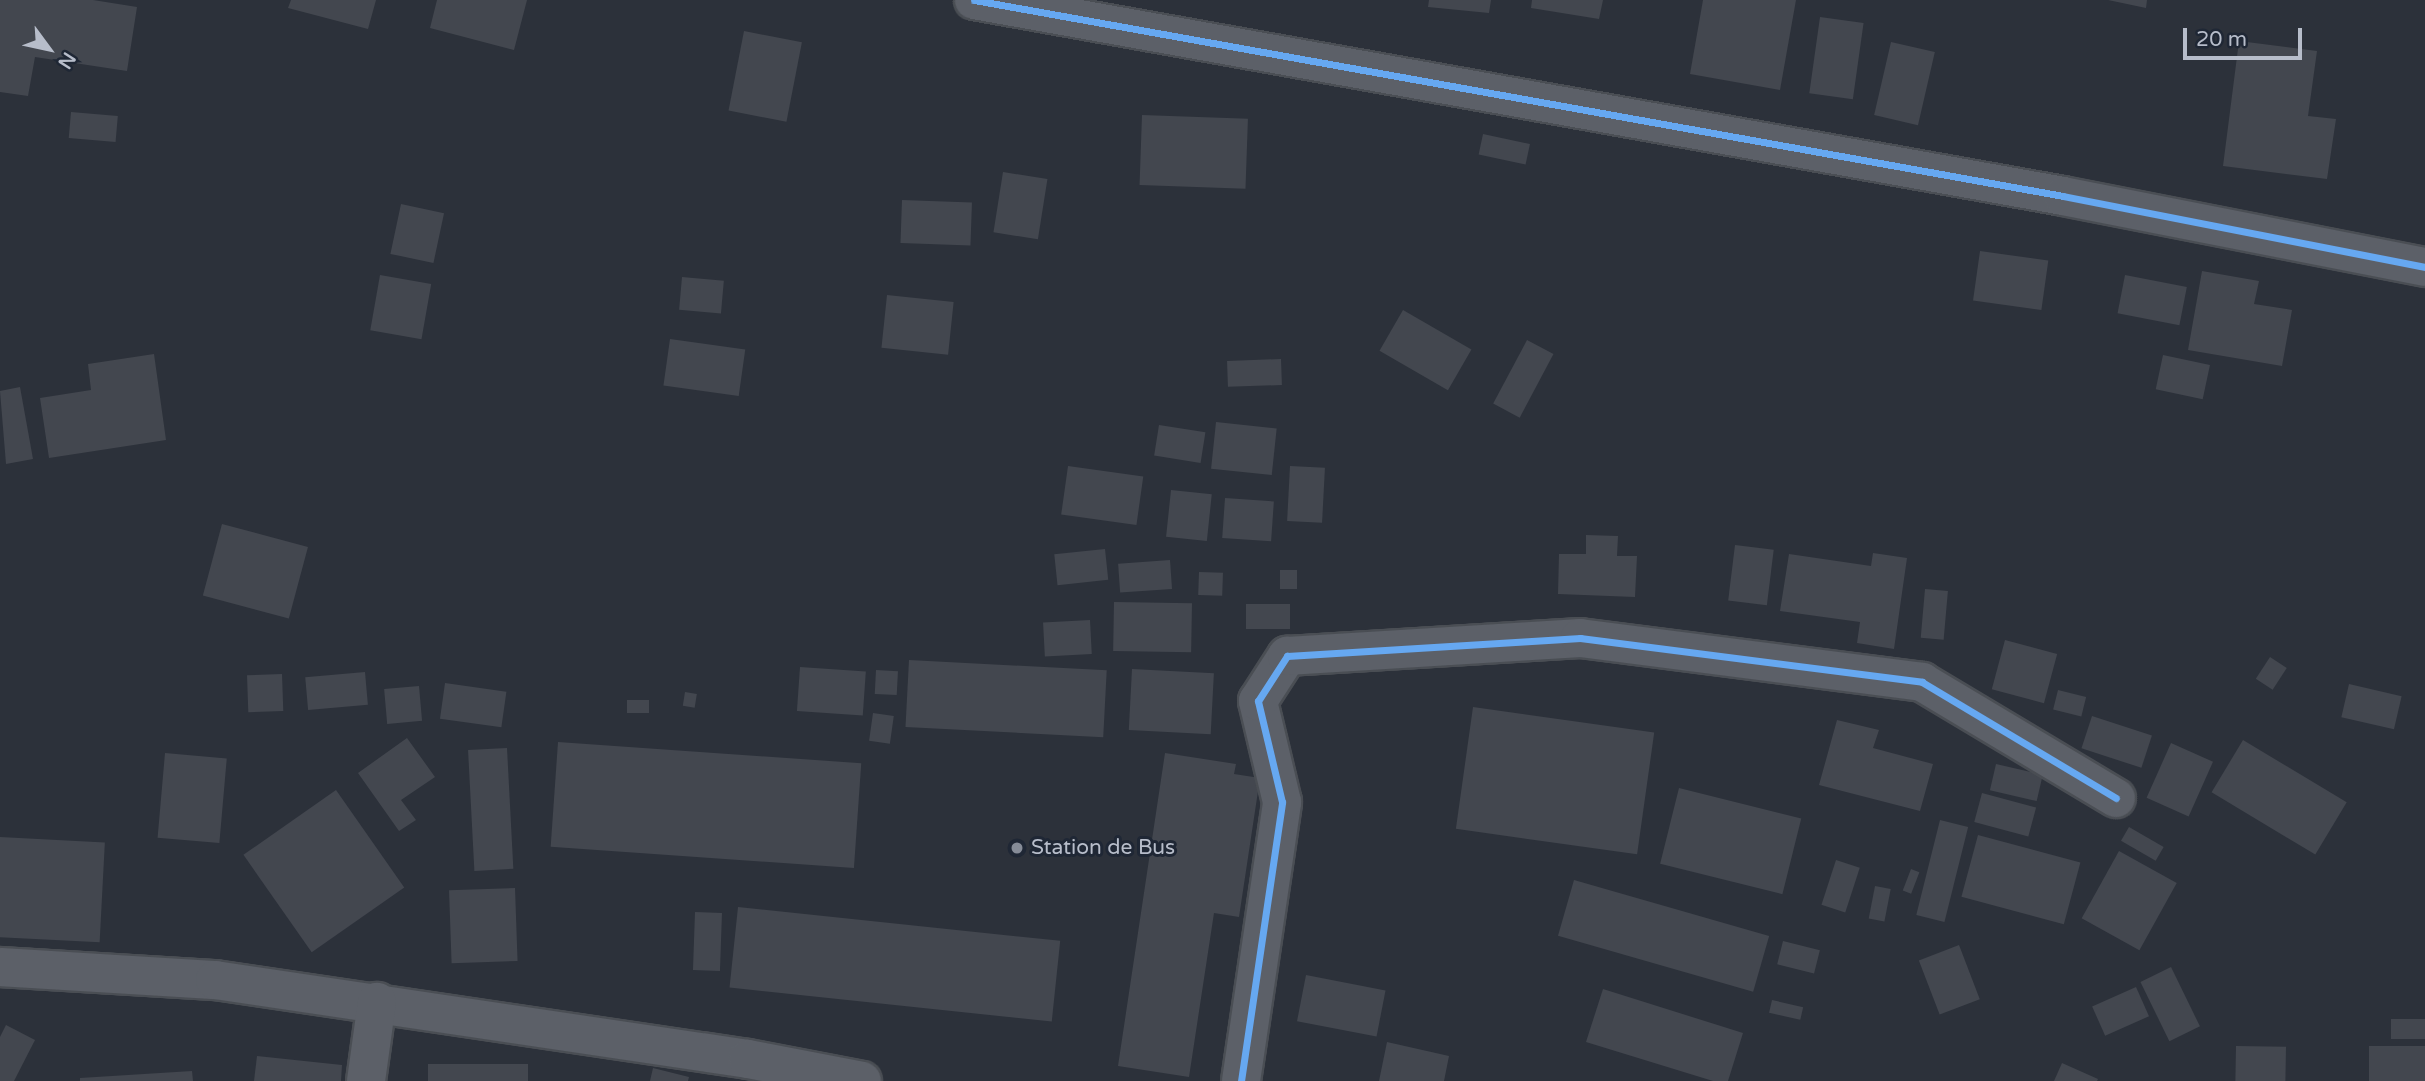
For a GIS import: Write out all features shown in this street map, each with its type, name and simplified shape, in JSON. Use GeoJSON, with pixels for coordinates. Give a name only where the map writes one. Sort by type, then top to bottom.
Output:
{"type":"FeatureCollection","features":[{"type":"Feature","properties":{"kind":"street"},"geometry":{"type":"LineString","coordinates":[[974,0],[2063,196],[2425,267]]}},
{"type":"Feature","properties":{"kind":"street"},"geometry":{"type":"LineString","coordinates":[[1241,1081],[1282,802],[1258,701],[1287,656],[1580,638],[1922,682],[2116,798]]}},
{"type":"Feature","properties":{"kind":"street"},"geometry":{"type":"LineString","coordinates":[[0,967],[215,980],[748,1059],[862,1081]]}},
{"type":"Feature","properties":{"kind":"street"},"geometry":{"type":"LineString","coordinates":[[366,1081],[377,1002]]}},
{"type":"Feature","properties":{"kind":"building"},"geometry":{"type":"Polygon","coordinates":[[[0,0],[93,0],[137,7],[127,71],[35,57],[28,96],[0,92],[0,0]]]}},
{"type":"Feature","properties":{"kind":"building"},"geometry":{"type":"Polygon","coordinates":[[[291,0],[376,0],[368,29],[288,8],[291,0]]]}},
{"type":"Feature","properties":{"kind":"building"},"geometry":{"type":"Polygon","coordinates":[[[437,0],[527,0],[514,50],[430,28],[437,0]]]}},
{"type":"Feature","properties":{"kind":"building"},"geometry":{"type":"Polygon","coordinates":[[[1429,0],[1491,0],[1489,13],[1428,7],[1429,0]]]}},
{"type":"Feature","properties":{"kind":"building"},"geometry":{"type":"Polygon","coordinates":[[[1532,0],[1603,0],[1599,19],[1531,8],[1532,0]]]}},
{"type":"Feature","properties":{"kind":"building"},"geometry":{"type":"Polygon","coordinates":[[[1703,0],[1796,0],[1780,90],[1690,74],[1703,0]]]}},
{"type":"Feature","properties":{"kind":"building"},"geometry":{"type":"Polygon","coordinates":[[[2108,0],[2147,0],[2146,8],[2108,0]]]}},
{"type":"Feature","properties":{"kind":"building"},"geometry":{"type":"Polygon","coordinates":[[[1820,17],[1864,23],[1853,99],[1809,93],[1820,17]]]}},
{"type":"Feature","properties":{"kind":"building"},"geometry":{"type":"Polygon","coordinates":[[[744,31],[802,42],[786,122],[729,111],[744,31]]]}},
{"type":"Feature","properties":{"kind":"building"},"geometry":{"type":"Polygon","coordinates":[[[2239,41],[2317,51],[2308,116],[2336,119],[2327,179],[2223,166],[2239,41]]]}},
{"type":"Feature","properties":{"kind":"building"},"geometry":{"type":"Polygon","coordinates":[[[1891,42],[1935,52],[1918,125],[1874,115],[1891,42]]]}},
{"type":"Feature","properties":{"kind":"building"},"geometry":{"type":"Polygon","coordinates":[[[71,112],[118,116],[116,142],[69,138],[71,112]]]}},
{"type":"Feature","properties":{"kind":"building"},"geometry":{"type":"Polygon","coordinates":[[[1142,115],[1248,119],[1245,189],[1140,185],[1142,115]]]}},
{"type":"Feature","properties":{"kind":"building"},"geometry":{"type":"Polygon","coordinates":[[[1483,134],[1530,144],[1526,165],[1479,155],[1483,134]]]}},
{"type":"Feature","properties":{"kind":"building"},"geometry":{"type":"Polygon","coordinates":[[[1003,172],[1047,179],[1038,239],[993,232],[1003,172]]]}},
{"type":"Feature","properties":{"kind":"building"},"geometry":{"type":"Polygon","coordinates":[[[902,200],[972,202],[970,245],[900,243],[902,200]]]}},
{"type":"Feature","properties":{"kind":"building"},"geometry":{"type":"Polygon","coordinates":[[[401,204],[444,213],[433,263],[390,254],[401,204]]]}},
{"type":"Feature","properties":{"kind":"building"},"geometry":{"type":"Polygon","coordinates":[[[1980,251],[2048,261],[2041,310],[1973,301],[1980,251]]]}},
{"type":"Feature","properties":{"kind":"building"},"geometry":{"type":"Polygon","coordinates":[[[2202,271],[2259,281],[2254,304],[2292,310],[2282,366],[2188,350],[2202,271]]]}},
{"type":"Feature","properties":{"kind":"building"},"geometry":{"type":"Polygon","coordinates":[[[380,275],[431,284],[421,339],[370,330],[380,275]]]}},
{"type":"Feature","properties":{"kind":"building"},"geometry":{"type":"Polygon","coordinates":[[[2125,275],[2187,287],[2179,325],[2118,313],[2125,275]]]}},
{"type":"Feature","properties":{"kind":"building"},"geometry":{"type":"Polygon","coordinates":[[[682,277],[724,281],[721,314],[679,310],[682,277]]]}},
{"type":"Feature","properties":{"kind":"building"},"geometry":{"type":"Polygon","coordinates":[[[887,295],[954,302],[948,355],[881,348],[887,295]]]}},
{"type":"Feature","properties":{"kind":"building"},"geometry":{"type":"Polygon","coordinates":[[[1403,310],[1471,350],[1448,390],[1380,351],[1403,310]]]}},
{"type":"Feature","properties":{"kind":"building"},"geometry":{"type":"Polygon","coordinates":[[[670,339],[745,350],[739,396],[663,386],[670,339]]]}},
{"type":"Feature","properties":{"kind":"building"},"geometry":{"type":"Polygon","coordinates":[[[1527,340],[1553,354],[1520,418],[1493,404],[1527,340]]]}},
{"type":"Feature","properties":{"kind":"building"},"geometry":{"type":"Polygon","coordinates":[[[154,354],[166,440],[49,458],[40,398],[91,390],[88,364],[154,354]]]}},
{"type":"Feature","properties":{"kind":"building"},"geometry":{"type":"Polygon","coordinates":[[[2163,355],[2210,365],[2203,399],[2156,389],[2163,355]]]}},
{"type":"Feature","properties":{"kind":"building"},"geometry":{"type":"Polygon","coordinates":[[[1281,359],[1282,385],[1228,387],[1227,361],[1281,359]]]}},
{"type":"Feature","properties":{"kind":"building"},"geometry":{"type":"Polygon","coordinates":[[[20,387],[33,459],[6,464],[0,391],[20,387]]]}},
{"type":"Feature","properties":{"kind":"building"},"geometry":{"type":"Polygon","coordinates":[[[1216,422],[1277,428],[1272,475],[1211,469],[1216,422]]]}},
{"type":"Feature","properties":{"kind":"building"},"geometry":{"type":"Polygon","coordinates":[[[1159,425],[1205,432],[1201,463],[1154,456],[1159,425]]]}},
{"type":"Feature","properties":{"kind":"building"},"geometry":{"type":"Polygon","coordinates":[[[1068,466],[1143,477],[1136,525],[1061,515],[1068,466]]]}},
{"type":"Feature","properties":{"kind":"building"},"geometry":{"type":"Polygon","coordinates":[[[1290,466],[1325,468],[1322,523],[1287,521],[1290,466]]]}},
{"type":"Feature","properties":{"kind":"building"},"geometry":{"type":"Polygon","coordinates":[[[1171,490],[1212,494],[1207,541],[1166,537],[1171,490]]]}},
{"type":"Feature","properties":{"kind":"building"},"geometry":{"type":"Polygon","coordinates":[[[1225,498],[1274,501],[1271,541],[1222,538],[1225,498]]]}},
{"type":"Feature","properties":{"kind":"building"},"geometry":{"type":"Polygon","coordinates":[[[222,524],[308,547],[289,619],[203,595],[222,524]]]}},
{"type":"Feature","properties":{"kind":"building"},"geometry":{"type":"Polygon","coordinates":[[[1586,535],[1618,536],[1617,556],[1637,556],[1635,597],[1558,594],[1559,554],[1586,554],[1586,535]]]}},
{"type":"Feature","properties":{"kind":"building"},"geometry":{"type":"Polygon","coordinates":[[[1735,545],[1774,550],[1767,605],[1728,601],[1735,545]]]}},
{"type":"Feature","properties":{"kind":"building"},"geometry":{"type":"Polygon","coordinates":[[[1105,549],[1108,580],[1058,585],[1054,554],[1105,549]]]}},
{"type":"Feature","properties":{"kind":"building"},"geometry":{"type":"Polygon","coordinates":[[[1873,553],[1907,558],[1894,649],[1857,643],[1860,622],[1780,611],[1789,554],[1871,566],[1873,553]]]}},
{"type":"Feature","properties":{"kind":"building"},"geometry":{"type":"Polygon","coordinates":[[[1170,560],[1172,589],[1120,593],[1118,564],[1170,560]]]}},
{"type":"Feature","properties":{"kind":"building"},"geometry":{"type":"Polygon","coordinates":[[[1280,570],[1297,570],[1297,589],[1280,589],[1280,570]]]}},
{"type":"Feature","properties":{"kind":"building"},"geometry":{"type":"Polygon","coordinates":[[[1199,572],[1223,573],[1222,596],[1198,595],[1199,572]]]}},
{"type":"Feature","properties":{"kind":"building"},"geometry":{"type":"Polygon","coordinates":[[[1925,589],[1948,591],[1944,640],[1921,638],[1925,589]]]}},
{"type":"Feature","properties":{"kind":"building"},"geometry":{"type":"Polygon","coordinates":[[[1114,602],[1192,603],[1191,652],[1113,651],[1114,602]]]}},
{"type":"Feature","properties":{"kind":"building"},"geometry":{"type":"Polygon","coordinates":[[[1246,604],[1290,604],[1290,629],[1246,629],[1246,604]]]}},
{"type":"Feature","properties":{"kind":"building"},"geometry":{"type":"Polygon","coordinates":[[[1090,620],[1092,654],[1045,656],[1043,622],[1090,620]]]}},
{"type":"Feature","properties":{"kind":"building"},"geometry":{"type":"Polygon","coordinates":[[[2005,640],[2057,654],[2044,703],[1992,689],[2005,640]]]}},
{"type":"Feature","properties":{"kind":"building"},"geometry":{"type":"Polygon","coordinates":[[[2270,657],[2287,668],[2273,690],[2256,679],[2270,657]]]}},
{"type":"Feature","properties":{"kind":"building"},"geometry":{"type":"Polygon","coordinates":[[[909,660],[1107,670],[1103,737],[905,727],[909,660]]]}},
{"type":"Feature","properties":{"kind":"building"},"geometry":{"type":"Polygon","coordinates":[[[800,667],[866,672],[863,715],[797,711],[800,667]]]}},
{"type":"Feature","properties":{"kind":"building"},"geometry":{"type":"Polygon","coordinates":[[[1132,669],[1214,673],[1211,734],[1129,730],[1132,669]]]}},
{"type":"Feature","properties":{"kind":"building"},"geometry":{"type":"Polygon","coordinates":[[[876,670],[898,671],[897,695],[875,694],[876,670]]]}},
{"type":"Feature","properties":{"kind":"building"},"geometry":{"type":"Polygon","coordinates":[[[365,672],[368,705],[308,710],[305,677],[365,672]]]}},
{"type":"Feature","properties":{"kind":"building"},"geometry":{"type":"Polygon","coordinates":[[[282,674],[283,711],[248,712],[247,675],[282,674]]]}},
{"type":"Feature","properties":{"kind":"building"},"geometry":{"type":"Polygon","coordinates":[[[445,683],[506,692],[501,727],[440,719],[445,683]]]}},
{"type":"Feature","properties":{"kind":"building"},"geometry":{"type":"Polygon","coordinates":[[[2349,684],[2402,696],[2394,729],[2341,717],[2349,684]]]}},
{"type":"Feature","properties":{"kind":"building"},"geometry":{"type":"Polygon","coordinates":[[[419,686],[422,721],[387,724],[384,689],[419,686]]]}},
{"type":"Feature","properties":{"kind":"building"},"geometry":{"type":"Polygon","coordinates":[[[2058,690],[2086,697],[2081,716],[2053,709],[2058,690]]]}},
{"type":"Feature","properties":{"kind":"building"},"geometry":{"type":"Polygon","coordinates":[[[685,692],[697,694],[695,708],[683,706],[685,692]]]}},
{"type":"Feature","properties":{"kind":"building"},"geometry":{"type":"Polygon","coordinates":[[[627,700],[649,700],[649,713],[627,713],[627,700]]]}},
{"type":"Feature","properties":{"kind":"building"},"geometry":{"type":"Polygon","coordinates":[[[1473,707],[1654,732],[1637,854],[1456,829],[1473,707]]]}},
{"type":"Feature","properties":{"kind":"building"},"geometry":{"type":"Polygon","coordinates":[[[873,713],[894,716],[890,744],[869,741],[873,713]]]}},
{"type":"Feature","properties":{"kind":"building"},"geometry":{"type":"Polygon","coordinates":[[[2092,716],[2152,735],[2141,768],[2081,748],[2092,716]]]}},
{"type":"Feature","properties":{"kind":"building"},"geometry":{"type":"Polygon","coordinates":[[[1837,720],[1879,730],[1873,748],[1933,764],[1920,811],[1819,785],[1837,720]]]}},
{"type":"Feature","properties":{"kind":"building"},"geometry":{"type":"Polygon","coordinates":[[[407,738],[435,777],[401,800],[416,820],[399,831],[358,773],[407,738]]]}},
{"type":"Feature","properties":{"kind":"building"},"geometry":{"type":"Polygon","coordinates":[[[2243,740],[2347,802],[2315,855],[2212,792],[2243,740]]]}},
{"type":"Feature","properties":{"kind":"building"},"geometry":{"type":"Polygon","coordinates":[[[558,742],[861,763],[854,868],[551,847],[558,742]]]}},
{"type":"Feature","properties":{"kind":"building"},"geometry":{"type":"Polygon","coordinates":[[[2171,743],[2213,762],[2189,817],[2147,798],[2171,743]]]}},
{"type":"Feature","properties":{"kind":"building"},"geometry":{"type":"Polygon","coordinates":[[[507,748],[513,869],[474,871],[468,750],[507,748]]]}},
{"type":"Feature","properties":{"kind":"building"},"geometry":{"type":"Polygon","coordinates":[[[165,753],[227,758],[219,843],[158,838],[165,753]]]}},
{"type":"Feature","properties":{"kind":"building"},"geometry":{"type":"Polygon","coordinates":[[[1165,753],[1236,764],[1234,774],[1260,778],[1239,917],[1214,913],[1189,1077],[1118,1066],[1165,753]]]}},
{"type":"Feature","properties":{"kind":"building"},"geometry":{"type":"Polygon","coordinates":[[[1996,764],[2043,775],[2037,801],[1990,790],[1996,764]]]}},
{"type":"Feature","properties":{"kind":"building"},"geometry":{"type":"Polygon","coordinates":[[[1679,788],[1801,818],[1782,894],[1660,864],[1679,788]]]}},
{"type":"Feature","properties":{"kind":"building"},"geometry":{"type":"Polygon","coordinates":[[[336,790],[404,887],[312,952],[243,855],[336,790]]]}},
{"type":"Feature","properties":{"kind":"building"},"geometry":{"type":"Polygon","coordinates":[[[1982,793],[2036,807],[2028,836],[1974,822],[1982,793]]]}},
{"type":"Feature","properties":{"kind":"building"},"geometry":{"type":"Polygon","coordinates":[[[1940,820],[1968,827],[1944,922],[1916,915],[1940,820]]]}},
{"type":"Feature","properties":{"kind":"building"},"geometry":{"type":"Polygon","coordinates":[[[2129,827],[2164,847],[2156,861],[2121,841],[2129,827]]]}},
{"type":"Feature","properties":{"kind":"building"},"geometry":{"type":"Polygon","coordinates":[[[1978,835],[2080,862],[2064,924],[1961,897],[1978,835]]]}},
{"type":"Feature","properties":{"kind":"building"},"geometry":{"type":"Polygon","coordinates":[[[0,837],[105,842],[100,942],[0,937],[0,837]]]}},
{"type":"Feature","properties":{"kind":"building"},"geometry":{"type":"Polygon","coordinates":[[[2119,851],[2177,883],[2139,950],[2082,918],[2119,851]]]}},
{"type":"Feature","properties":{"kind":"building"},"geometry":{"type":"Polygon","coordinates":[[[1836,860],[1860,868],[1845,912],[1821,905],[1836,860]]]}},
{"type":"Feature","properties":{"kind":"building"},"geometry":{"type":"Polygon","coordinates":[[[1911,869],[1919,872],[1911,894],[1903,890],[1911,869]]]}},
{"type":"Feature","properties":{"kind":"building"},"geometry":{"type":"Polygon","coordinates":[[[1574,880],[1769,936],[1753,992],[1558,936],[1574,880]]]}},
{"type":"Feature","properties":{"kind":"building"},"geometry":{"type":"Polygon","coordinates":[[[1875,886],[1891,889],[1884,921],[1869,918],[1875,886]]]}},
{"type":"Feature","properties":{"kind":"building"},"geometry":{"type":"Polygon","coordinates":[[[515,888],[518,961],[452,963],[449,890],[515,888]]]}},
{"type":"Feature","properties":{"kind":"building"},"geometry":{"type":"Polygon","coordinates":[[[738,907],[1060,941],[1052,1021],[730,988],[738,907]]]}},
{"type":"Feature","properties":{"kind":"building"},"geometry":{"type":"Polygon","coordinates":[[[695,912],[722,913],[720,971],[693,970],[695,912]]]}},
{"type":"Feature","properties":{"kind":"building"},"geometry":{"type":"Polygon","coordinates":[[[1783,941],[1820,950],[1814,973],[1777,964],[1783,941]]]}},
{"type":"Feature","properties":{"kind":"building"},"geometry":{"type":"Polygon","coordinates":[[[1959,945],[1980,999],[1940,1015],[1919,960],[1959,945]]]}},
{"type":"Feature","properties":{"kind":"building"},"geometry":{"type":"Polygon","coordinates":[[[2171,967],[2200,1026],[2169,1041],[2140,982],[2171,967]]]}},
{"type":"Feature","properties":{"kind":"building"},"geometry":{"type":"Polygon","coordinates":[[[1306,975],[1386,990],[1377,1037],[1297,1021],[1306,975]]]}},
{"type":"Feature","properties":{"kind":"building"},"geometry":{"type":"Polygon","coordinates":[[[2136,987],[2149,1016],[2105,1036],[2092,1007],[2136,987]]]}},
{"type":"Feature","properties":{"kind":"building"},"geometry":{"type":"Polygon","coordinates":[[[1603,989],[1743,1033],[1728,1081],[1713,1081],[1586,1042],[1603,989]]]}},
{"type":"Feature","properties":{"kind":"building"},"geometry":{"type":"Polygon","coordinates":[[[1772,1000],[1803,1007],[1800,1020],[1769,1013],[1772,1000]]]}},
{"type":"Feature","properties":{"kind":"building"},"geometry":{"type":"Polygon","coordinates":[[[2391,1019],[2425,1019],[2425,1039],[2391,1039],[2391,1019]]]}},
{"type":"Feature","properties":{"kind":"building"},"geometry":{"type":"Polygon","coordinates":[[[6,1025],[35,1040],[14,1081],[0,1081],[0,1037],[6,1025]]]}},
{"type":"Feature","properties":{"kind":"building"},"geometry":{"type":"Polygon","coordinates":[[[1387,1042],[1449,1056],[1444,1081],[1379,1081],[1387,1042]]]}},
{"type":"Feature","properties":{"kind":"building"},"geometry":{"type":"Polygon","coordinates":[[[2236,1046],[2286,1047],[2285,1081],[2235,1081],[2236,1046]]]}},
{"type":"Feature","properties":{"kind":"building"},"geometry":{"type":"Polygon","coordinates":[[[2369,1046],[2425,1046],[2425,1081],[2369,1081],[2369,1046]]]}},
{"type":"Feature","properties":{"kind":"building"},"geometry":{"type":"Polygon","coordinates":[[[257,1056],[342,1065],[341,1081],[254,1081],[257,1056]]]}},
{"type":"Feature","properties":{"kind":"building"},"geometry":{"type":"Polygon","coordinates":[[[2062,1063],[2098,1079],[2054,1081],[2062,1063]]]}},
{"type":"Feature","properties":{"kind":"building"},"geometry":{"type":"Polygon","coordinates":[[[428,1064],[528,1064],[528,1081],[428,1081],[428,1064]]]}},
{"type":"Feature","properties":{"kind":"building"},"geometry":{"type":"Polygon","coordinates":[[[653,1068],[689,1077],[688,1081],[650,1081],[653,1068]]]}},
{"type":"Feature","properties":{"kind":"building"},"geometry":{"type":"Polygon","coordinates":[[[192,1071],[193,1081],[80,1081],[80,1078],[192,1071]]]}},
{"type":"Feature","properties":{"kind":"cycle path"},"geometry":{"type":"LineString","coordinates":[[974,0],[2063,196],[2425,267]]}},
{"type":"Feature","properties":{"kind":"cycle path"},"geometry":{"type":"LineString","coordinates":[[1241,1081],[1282,802],[1258,701],[1287,656],[1580,638],[1922,682],[2116,798]]}},
{"type":"Feature","properties":{"kind":"place","name":"Station de Bus"},"geometry":{"type":"Point","coordinates":[1017,848]}}]}
